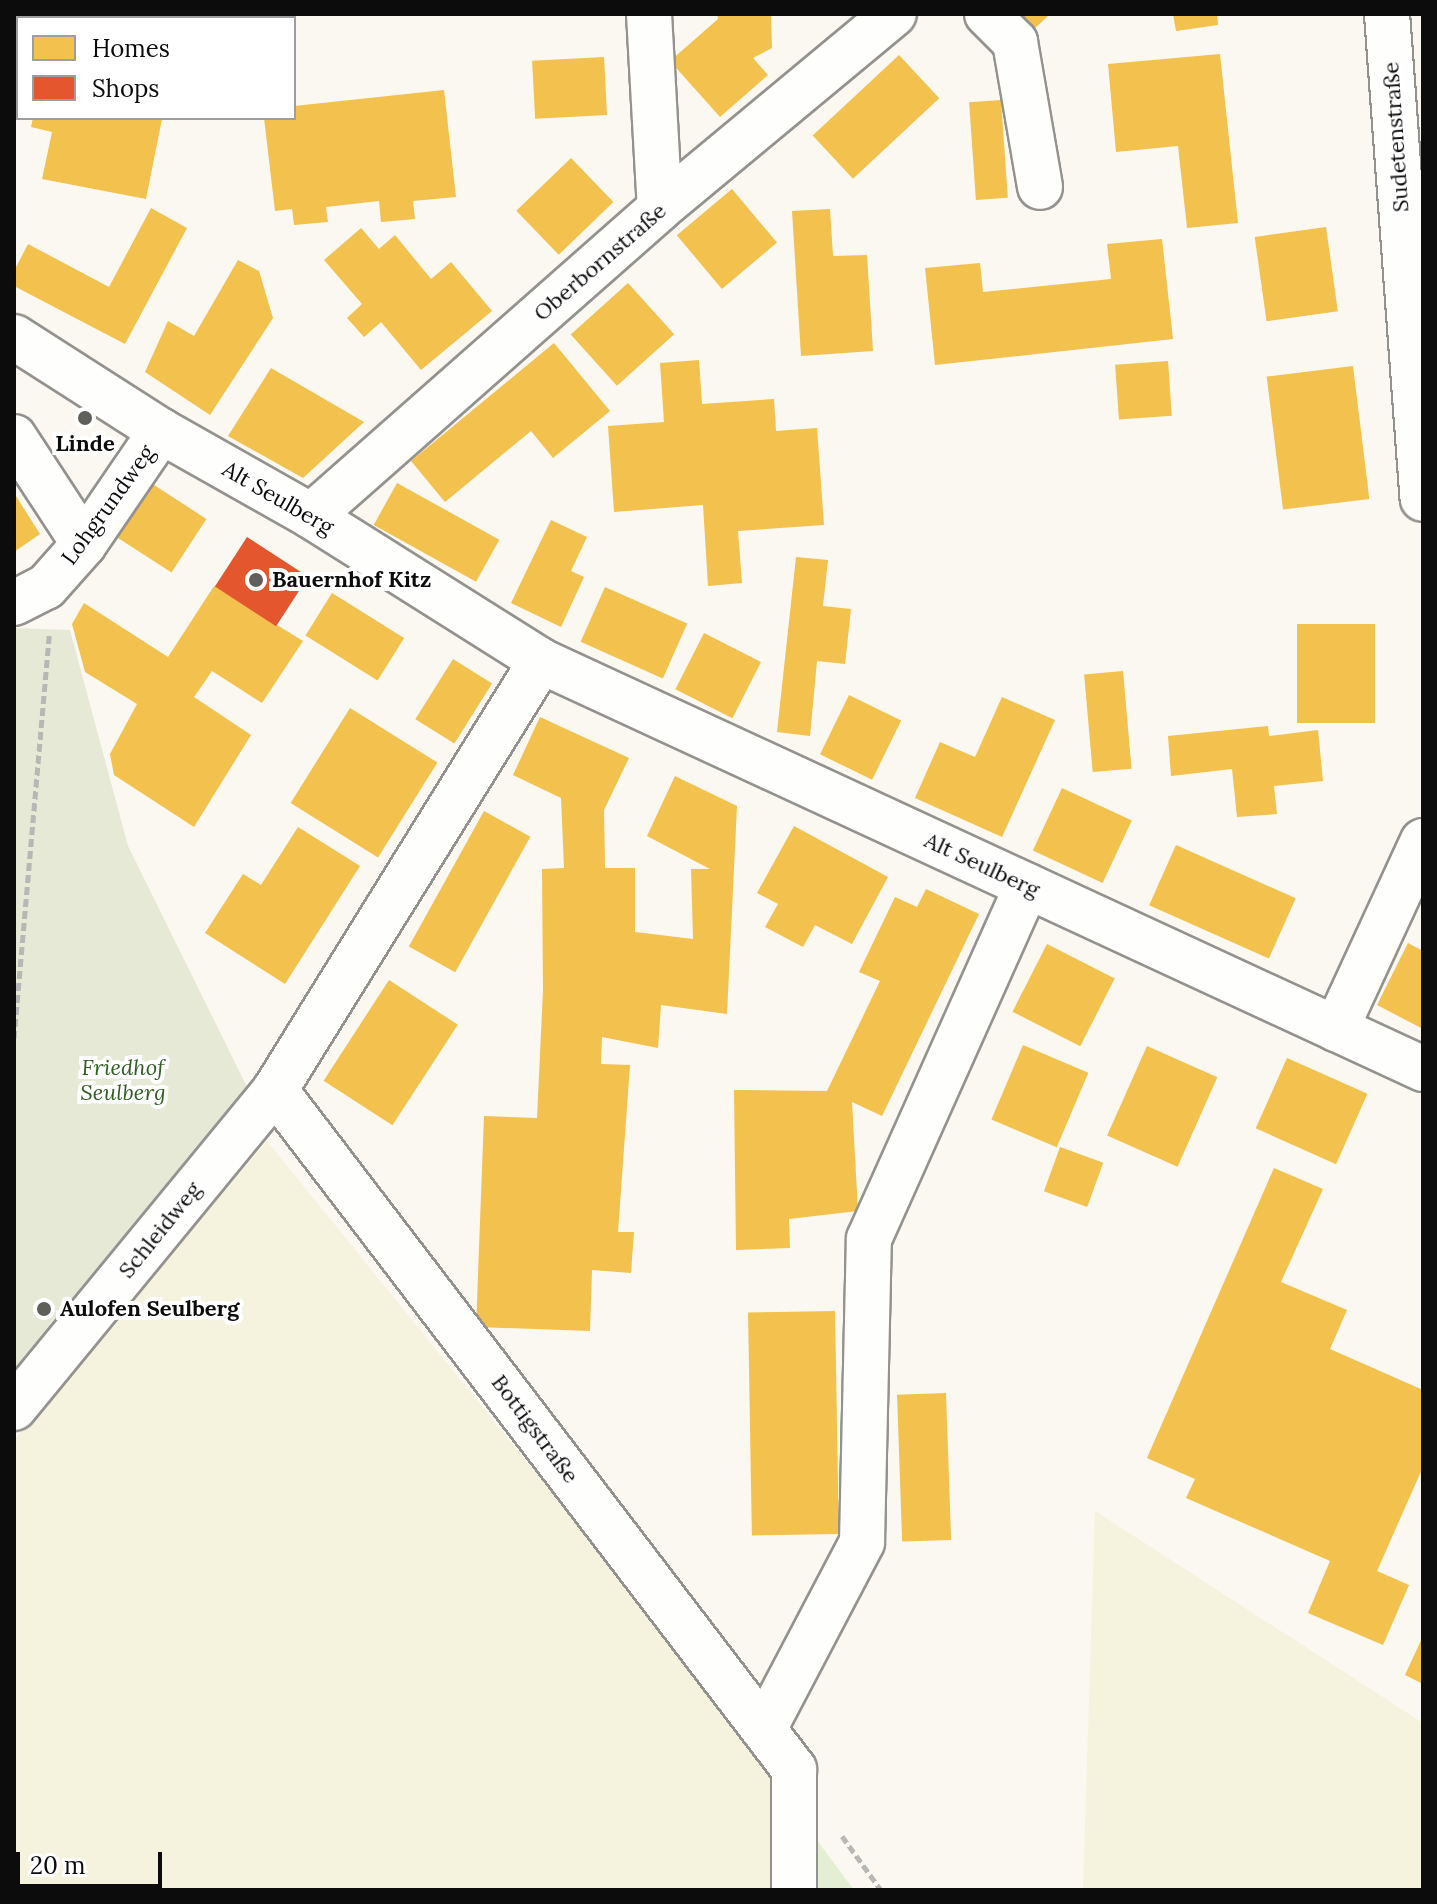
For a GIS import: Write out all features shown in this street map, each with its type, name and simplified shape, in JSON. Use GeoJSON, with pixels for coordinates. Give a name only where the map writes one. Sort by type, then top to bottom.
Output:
{"type":"FeatureCollection","features":[{"type":"Feature","properties":{"kind":"street"},"geometry":{"type":"LineString","coordinates":[[649,14],[660,208]]}},
{"type":"Feature","properties":{"kind":"street","name":"Oberbornstraße"},"geometry":{"type":"LineString","coordinates":[[311,516],[660,208],[894,14]]}},
{"type":"Feature","properties":{"kind":"street"},"geometry":{"type":"LineString","coordinates":[[987,14],[1015,42],[1040,187]]}},
{"type":"Feature","properties":{"kind":"street","name":"Sudetenstraße"},"geometry":{"type":"LineString","coordinates":[[1387,14],[1417,332],[1423,499]]}},
{"type":"Feature","properties":{"kind":"street","name":"Alt Seulberg"},"geometry":{"type":"LineString","coordinates":[[14,337],[161,431],[311,516],[541,661],[1423,1069]]}},
{"type":"Feature","properties":{"kind":"street","name":"Lohgrundweg"},"geometry":{"type":"LineString","coordinates":[[30,595],[84,544],[161,431]]}},
{"type":"Feature","properties":{"kind":"street"},"geometry":{"type":"LineString","coordinates":[[14,437],[84,544]]}},
{"type":"Feature","properties":{"kind":"street"},"geometry":{"type":"LineString","coordinates":[[275,1090],[541,661]]}},
{"type":"Feature","properties":{"kind":"street"},"geometry":{"type":"LineString","coordinates":[[1336,1029],[1423,841]]}},
{"type":"Feature","properties":{"kind":"street"},"geometry":{"type":"LineString","coordinates":[[764,1729],[862,1542],[869,1239],[1027,886]]}},
{"type":"Feature","properties":{"kind":"street","name":"Schleidweg"},"geometry":{"type":"LineString","coordinates":[[14,1408],[275,1090]]}},
{"type":"Feature","properties":{"kind":"street","name":"Bottigstraße"},"geometry":{"type":"LineString","coordinates":[[275,1090],[794,1769],[794,1890]]}},
{"type":"Feature","properties":{"kind":"path"},"geometry":{"type":"LineString","coordinates":[[14,1038],[49,629],[30,595]]}},
{"type":"Feature","properties":{"kind":"shaded area"},"geometry":{"type":"Polygon","coordinates":[[[267,1141],[587,1536],[796,1812],[795,1890],[14,1890],[14,1440],[267,1141]]]}},
{"type":"Feature","properties":{"kind":"shaded area"},"geometry":{"type":"Polygon","coordinates":[[[1095,1511],[1423,1723],[1423,1890],[1083,1890],[1095,1511]]]}},
{"type":"Feature","properties":{"kind":"green space","name":"Friedhof Seulberg"},"geometry":{"type":"Polygon","coordinates":[[[14,628],[70,630],[128,846],[252,1097],[14,1377],[14,628]]]}},
{"type":"Feature","properties":{"kind":"green space"},"geometry":{"type":"Polygon","coordinates":[[[796,1812],[854,1890],[795,1890],[796,1812]]]}},
{"type":"Feature","properties":{"kind":"building: Homes"},"geometry":{"type":"Polygon","coordinates":[[[717,14],[771,14],[772,48],[753,58],[768,75],[720,117],[670,61],[718,19],[717,14]]]}},
{"type":"Feature","properties":{"kind":"building: Homes"},"geometry":{"type":"Polygon","coordinates":[[[1016,14],[1050,14],[1032,31],[1016,14]]]}},
{"type":"Feature","properties":{"kind":"building: Homes"},"geometry":{"type":"Polygon","coordinates":[[[1173,14],[1217,14],[1218,25],[1176,31],[1173,14]]]}},
{"type":"Feature","properties":{"kind":"building: Homes"},"geometry":{"type":"Polygon","coordinates":[[[1220,54],[1238,223],[1187,228],[1178,146],[1116,152],[1108,64],[1220,54]]]}},
{"type":"Feature","properties":{"kind":"building: Homes"},"geometry":{"type":"Polygon","coordinates":[[[899,55],[939,98],[853,179],[813,135],[899,55]]]}},
{"type":"Feature","properties":{"kind":"building: Homes"},"geometry":{"type":"Polygon","coordinates":[[[604,57],[607,115],[535,119],[532,61],[604,57]]]}},
{"type":"Feature","properties":{"kind":"building: Homes"},"geometry":{"type":"Polygon","coordinates":[[[444,90],[456,197],[413,201],[415,219],[381,222],[379,201],[326,207],[328,222],[294,225],[292,209],[275,211],[264,120],[296,120],[296,106],[444,90]]]}},
{"type":"Feature","properties":{"kind":"building: Homes"},"geometry":{"type":"Polygon","coordinates":[[[1001,100],[1008,198],[976,200],[969,102],[1001,100]]]}},
{"type":"Feature","properties":{"kind":"building: Homes"},"geometry":{"type":"Polygon","coordinates":[[[33,120],[162,120],[146,199],[42,179],[52,132],[31,127],[33,120]]]}},
{"type":"Feature","properties":{"kind":"building: Homes"},"geometry":{"type":"Polygon","coordinates":[[[571,158],[613,202],[559,255],[516,211],[571,158]]]}},
{"type":"Feature","properties":{"kind":"building: Homes"},"geometry":{"type":"Polygon","coordinates":[[[732,189],[777,243],[722,289],[677,235],[732,189]]]}},
{"type":"Feature","properties":{"kind":"building: Homes"},"geometry":{"type":"Polygon","coordinates":[[[151,208],[187,228],[125,344],[14,286],[14,271],[28,244],[109,287],[151,208]]]}},
{"type":"Feature","properties":{"kind":"building: Homes"},"geometry":{"type":"Polygon","coordinates":[[[830,209],[833,256],[867,255],[873,351],[801,356],[792,211],[830,209]]]}},
{"type":"Feature","properties":{"kind":"building: Homes"},"geometry":{"type":"Polygon","coordinates":[[[1326,227],[1338,311],[1267,321],[1255,237],[1326,227]]]}},
{"type":"Feature","properties":{"kind":"building: Homes"},"geometry":{"type":"Polygon","coordinates":[[[361,228],[379,249],[395,235],[431,279],[451,262],[492,311],[421,370],[381,322],[364,337],[347,318],[362,304],[324,260],[361,228]]]}},
{"type":"Feature","properties":{"kind":"building: Homes"},"geometry":{"type":"Polygon","coordinates":[[[1162,239],[1173,339],[935,365],[925,268],[980,263],[983,292],[1111,279],[1107,244],[1162,239]]]}},
{"type":"Feature","properties":{"kind":"building: Homes"},"geometry":{"type":"Polygon","coordinates":[[[238,260],[259,271],[273,318],[210,415],[145,372],[168,321],[194,336],[238,260]]]}},
{"type":"Feature","properties":{"kind":"building: Homes"},"geometry":{"type":"Polygon","coordinates":[[[628,283],[674,334],[617,386],[571,335],[628,283]]]}},
{"type":"Feature","properties":{"kind":"building: Homes"},"geometry":{"type":"Polygon","coordinates":[[[554,343],[610,411],[553,458],[531,431],[445,502],[411,461],[554,343]]]}},
{"type":"Feature","properties":{"kind":"building: Homes"},"geometry":{"type":"Polygon","coordinates":[[[699,360],[702,404],[774,399],[776,431],[817,428],[824,525],[738,531],[742,583],[708,586],[703,505],[614,512],[608,426],[664,422],[660,363],[699,360]]]}},
{"type":"Feature","properties":{"kind":"building: Homes"},"geometry":{"type":"Polygon","coordinates":[[[1168,361],[1172,416],[1119,420],[1115,365],[1168,361]]]}},
{"type":"Feature","properties":{"kind":"building: Homes"},"geometry":{"type":"Polygon","coordinates":[[[1353,366],[1369,499],[1283,510],[1267,377],[1353,366]]]}},
{"type":"Feature","properties":{"kind":"building: Homes"},"geometry":{"type":"Polygon","coordinates":[[[271,368],[364,422],[303,478],[228,436],[271,368]]]}},
{"type":"Feature","properties":{"kind":"building: Homes"},"geometry":{"type":"Polygon","coordinates":[[[151,483],[206,519],[171,573],[116,537],[151,483]]]}},
{"type":"Feature","properties":{"kind":"building: Homes"},"geometry":{"type":"Polygon","coordinates":[[[397,483],[499,540],[476,582],[374,525],[397,483]]]}},
{"type":"Feature","properties":{"kind":"building: Homes"},"geometry":{"type":"Polygon","coordinates":[[[14,493],[40,534],[14,552],[14,493]]]}},
{"type":"Feature","properties":{"kind":"building: Homes"},"geometry":{"type":"Polygon","coordinates":[[[551,520],[587,537],[571,571],[584,577],[561,627],[511,603],[551,520]]]}},
{"type":"Feature","properties":{"kind":"building: Homes"},"geometry":{"type":"Polygon","coordinates":[[[796,557],[828,560],[823,606],[851,609],[845,664],[817,661],[810,736],[777,732],[796,557]]]}},
{"type":"Feature","properties":{"kind":"building: Homes"},"geometry":{"type":"Polygon","coordinates":[[[214,586],[303,641],[262,703],[212,671],[194,697],[251,735],[194,827],[114,775],[110,754],[137,704],[85,672],[72,624],[84,603],[168,657],[214,586]]]}},
{"type":"Feature","properties":{"kind":"building: Homes"},"geometry":{"type":"Polygon","coordinates":[[[605,587],[687,624],[663,678],[581,642],[605,587]]]}},
{"type":"Feature","properties":{"kind":"building: Homes"},"geometry":{"type":"Polygon","coordinates":[[[332,593],[404,638],[378,680],[306,635],[332,593]]]}},
{"type":"Feature","properties":{"kind":"building: Homes"},"geometry":{"type":"Polygon","coordinates":[[[1297,624],[1375,624],[1375,723],[1297,723],[1297,624]]]}},
{"type":"Feature","properties":{"kind":"building: Homes"},"geometry":{"type":"Polygon","coordinates":[[[704,633],[761,662],[732,718],[675,689],[704,633]]]}},
{"type":"Feature","properties":{"kind":"building: Homes"},"geometry":{"type":"Polygon","coordinates":[[[453,659],[492,683],[454,744],[415,719],[453,659]]]}},
{"type":"Feature","properties":{"kind":"building: Homes"},"geometry":{"type":"Polygon","coordinates":[[[1123,671],[1132,769],[1093,772],[1084,674],[1123,671]]]}},
{"type":"Feature","properties":{"kind":"building: Homes"},"geometry":{"type":"Polygon","coordinates":[[[849,695],[901,720],[872,780],[820,754],[849,695]]]}},
{"type":"Feature","properties":{"kind":"building: Homes"},"geometry":{"type":"Polygon","coordinates":[[[1002,697],[1055,720],[1002,837],[915,798],[940,742],[975,757],[1002,697]]]}},
{"type":"Feature","properties":{"kind":"building: Homes"},"geometry":{"type":"Polygon","coordinates":[[[350,708],[437,763],[378,858],[291,803],[350,708]]]}},
{"type":"Feature","properties":{"kind":"building: Homes"},"geometry":{"type":"Polygon","coordinates":[[[540,717],[629,758],[604,810],[605,868],[635,868],[635,932],[693,939],[691,869],[710,869],[647,836],[675,776],[737,806],[727,1014],[661,1005],[658,1048],[602,1037],[601,1064],[630,1065],[618,1232],[634,1232],[631,1273],[592,1270],[590,1331],[476,1327],[484,1116],[537,1118],[543,990],[542,869],[564,868],[561,798],[513,775],[540,717]]]}},
{"type":"Feature","properties":{"kind":"building: Homes"},"geometry":{"type":"Polygon","coordinates":[[[1268,726],[1269,736],[1318,730],[1323,781],[1274,786],[1277,814],[1237,817],[1232,769],[1171,776],[1168,736],[1268,726]]]}},
{"type":"Feature","properties":{"kind":"building: Homes"},"geometry":{"type":"Polygon","coordinates":[[[1062,788],[1132,821],[1103,883],[1033,851],[1062,788]]]}},
{"type":"Feature","properties":{"kind":"building: Homes"},"geometry":{"type":"Polygon","coordinates":[[[484,811],[530,837],[455,972],[409,947],[484,811]]]}},
{"type":"Feature","properties":{"kind":"building: Homes"},"geometry":{"type":"Polygon","coordinates":[[[794,826],[888,877],[852,944],[815,925],[803,947],[765,927],[778,904],[757,893],[794,826]]]}},
{"type":"Feature","properties":{"kind":"building: Homes"},"geometry":{"type":"Polygon","coordinates":[[[298,827],[360,866],[285,984],[205,933],[243,874],[261,885],[298,827]]]}},
{"type":"Feature","properties":{"kind":"building: Homes"},"geometry":{"type":"Polygon","coordinates":[[[1176,845],[1296,898],[1269,959],[1149,905],[1176,845]]]}},
{"type":"Feature","properties":{"kind":"building: Homes"},"geometry":{"type":"Polygon","coordinates":[[[926,889],[979,914],[882,1116],[852,1102],[858,1211],[789,1219],[790,1248],[736,1250],[734,1090],[827,1091],[880,981],[859,972],[895,897],[917,907],[926,889]]]}},
{"type":"Feature","properties":{"kind":"building: Homes"},"geometry":{"type":"Polygon","coordinates":[[[1408,943],[1423,951],[1423,1029],[1377,1005],[1408,943]]]}},
{"type":"Feature","properties":{"kind":"building: Homes"},"geometry":{"type":"Polygon","coordinates":[[[1047,944],[1115,979],[1080,1046],[1012,1012],[1047,944]]]}},
{"type":"Feature","properties":{"kind":"building: Homes"},"geometry":{"type":"Polygon","coordinates":[[[389,980],[458,1025],[392,1125],[324,1081],[389,980]]]}},
{"type":"Feature","properties":{"kind":"building: Homes"},"geometry":{"type":"Polygon","coordinates":[[[1023,1045],[1088,1073],[1057,1147],[991,1120],[1023,1045]]]}},
{"type":"Feature","properties":{"kind":"building: Homes"},"geometry":{"type":"Polygon","coordinates":[[[1147,1046],[1217,1077],[1177,1167],[1107,1136],[1147,1046]]]}},
{"type":"Feature","properties":{"kind":"building: Homes"},"geometry":{"type":"Polygon","coordinates":[[[1287,1058],[1367,1094],[1336,1164],[1256,1128],[1287,1058]]]}},
{"type":"Feature","properties":{"kind":"building: Homes"},"geometry":{"type":"Polygon","coordinates":[[[1060,1147],[1103,1163],[1087,1207],[1044,1191],[1060,1147]]]}},
{"type":"Feature","properties":{"kind":"building: Homes"},"geometry":{"type":"Polygon","coordinates":[[[1274,1168],[1323,1189],[1281,1282],[1347,1310],[1330,1349],[1423,1390],[1423,1467],[1377,1571],[1409,1585],[1383,1645],[1308,1613],[1330,1561],[1186,1498],[1195,1479],[1147,1458],[1274,1168]]]}},
{"type":"Feature","properties":{"kind":"building: Homes"},"geometry":{"type":"Polygon","coordinates":[[[835,1311],[839,1534],[752,1535],[748,1313],[835,1311]]]}},
{"type":"Feature","properties":{"kind":"building: Homes"},"geometry":{"type":"Polygon","coordinates":[[[946,1393],[951,1540],[902,1542],[897,1395],[946,1393]]]}},
{"type":"Feature","properties":{"kind":"building: Homes"},"geometry":{"type":"Polygon","coordinates":[[[1423,1636],[1423,1684],[1405,1675],[1423,1636]]]}},
{"type":"Feature","properties":{"kind":"building: Shops"},"geometry":{"type":"Polygon","coordinates":[[[247,537],[308,577],[276,626],[215,586],[247,537]]]}},
{"type":"Feature","properties":{"kind":"place","name":"Linde"},"geometry":{"type":"Point","coordinates":[85,418]}},
{"type":"Feature","properties":{"kind":"place","name":"Bauernhof Kitz"},"geometry":{"type":"Point","coordinates":[256,580]}},
{"type":"Feature","properties":{"kind":"place","name":"Aulofen Seulberg"},"geometry":{"type":"Point","coordinates":[44,1309]}}]}
